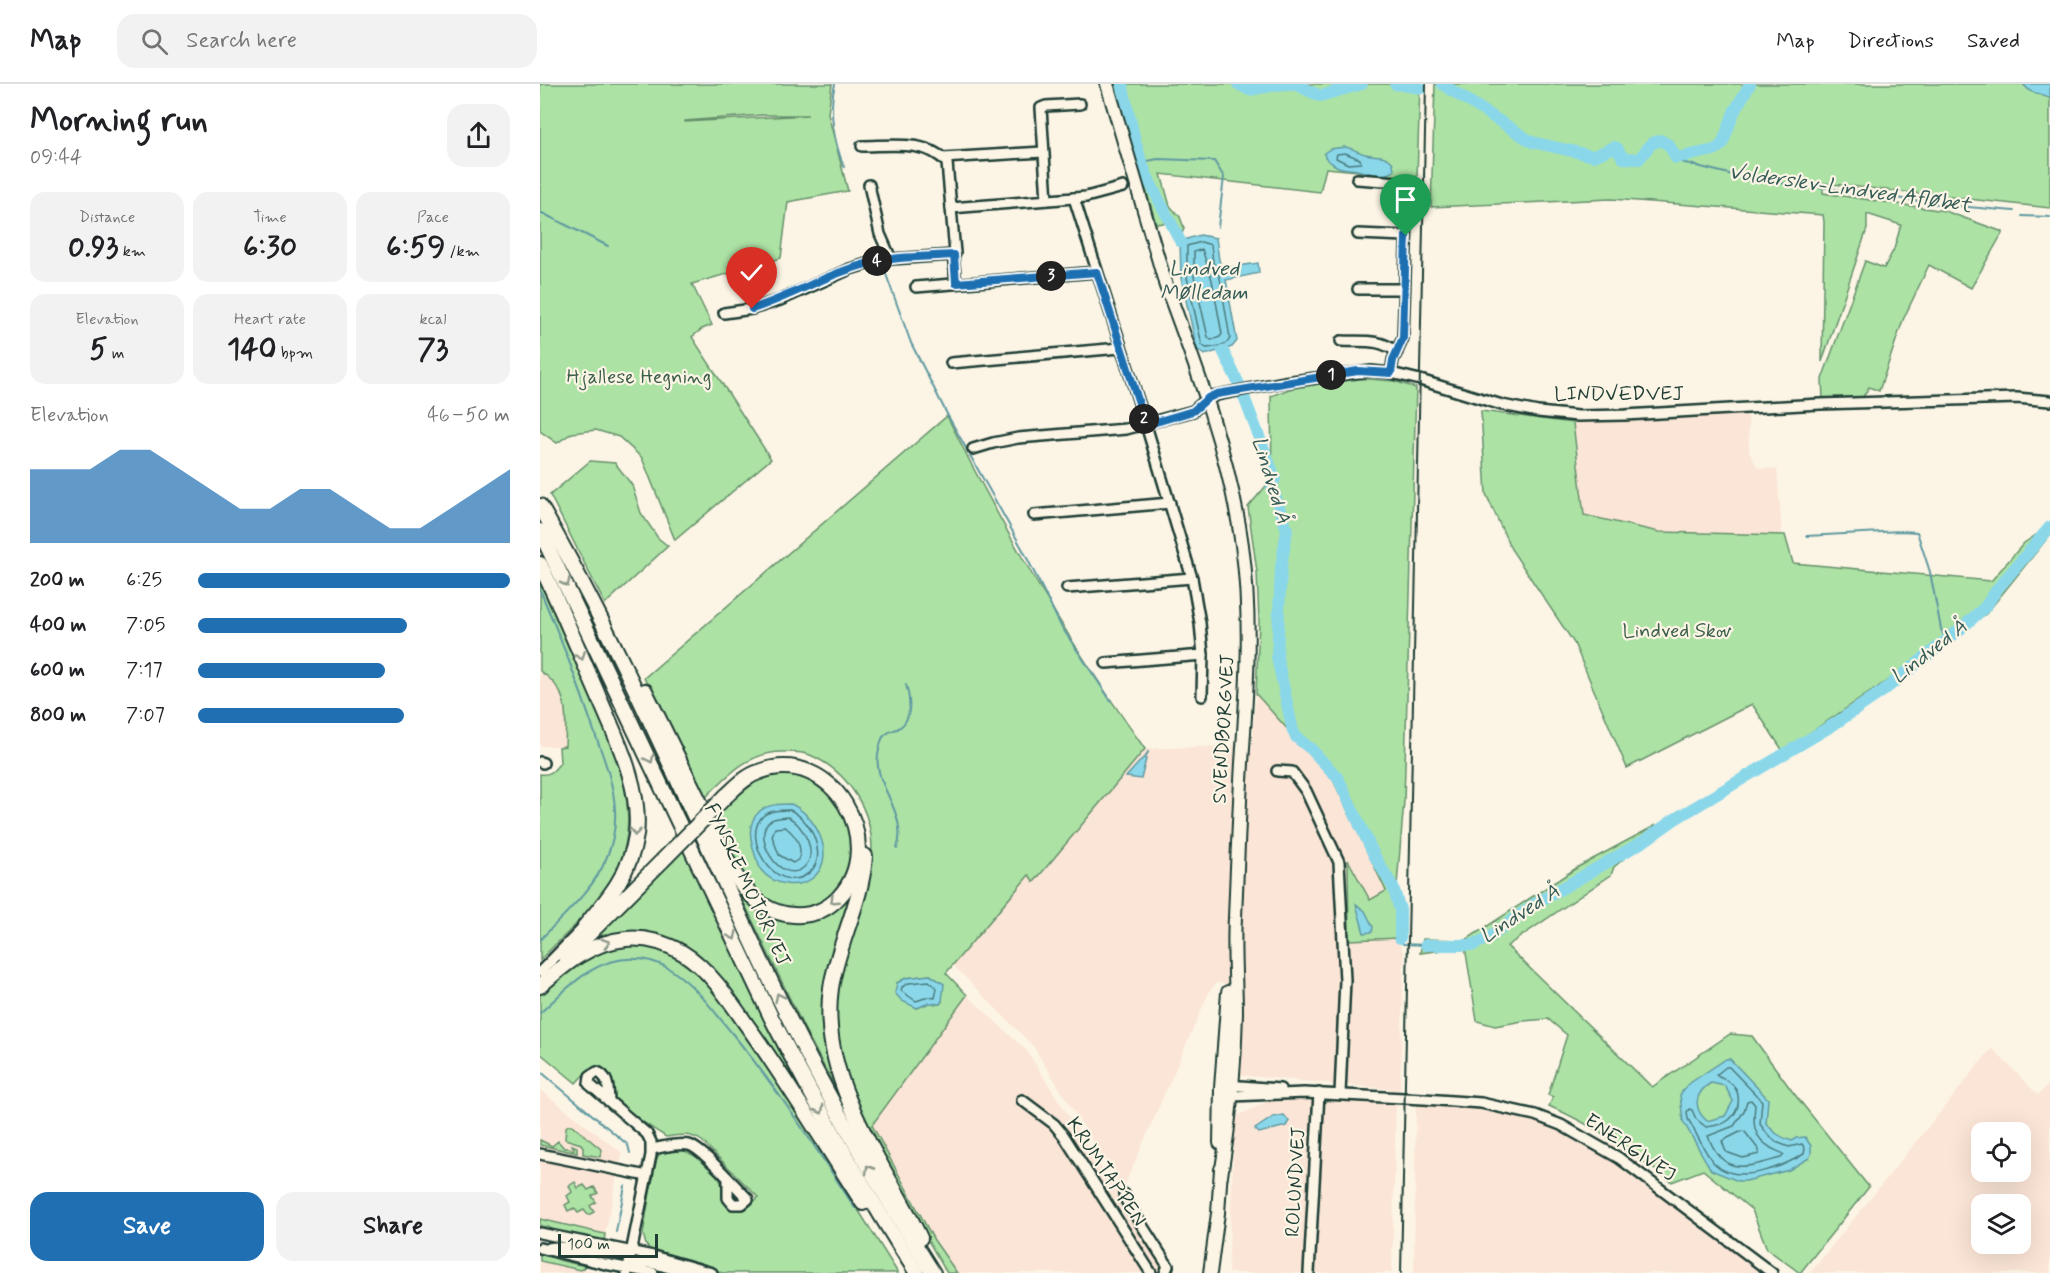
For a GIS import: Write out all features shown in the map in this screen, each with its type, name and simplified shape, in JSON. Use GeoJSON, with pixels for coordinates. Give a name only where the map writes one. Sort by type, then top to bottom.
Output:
{"type":"FeatureCollection","features":[{"type":"Feature","properties":{"kind":"highway","name":"FYNSKE MOTORVEJ"},"geometry":{"type":"LineString","coordinates":[[540,506],[611,640],[812,1064],[858,1151],[934,1273]]}},
{"type":"Feature","properties":{"kind":"highway","name":"FYNSKE MOTORVEJ"},"geometry":{"type":"LineString","coordinates":[[540,531],[778,1029],[841,1148],[917,1273]]}},
{"type":"Feature","properties":{"kind":"highway"},"geometry":{"type":"LineString","coordinates":[[561,543],[602,605],[730,864],[749,893],[768,909],[791,915],[816,912],[828,907],[849,885],[858,849],[856,830],[849,810],[825,780],[801,768],[770,768],[757,772],[723,793]]}},
{"type":"Feature","properties":{"kind":"highway"},"geometry":{"type":"LineString","coordinates":[[540,564],[567,620],[618,742],[632,786],[637,816],[636,836],[622,877],[585,926]]}},
{"type":"Feature","properties":{"kind":"highway"},"geometry":{"type":"LineString","coordinates":[[540,986],[723,793],[738,774],[753,765],[785,758],[802,760],[818,766],[834,777],[855,805],[863,825],[866,846],[860,889],[835,967],[831,991],[832,1041],[837,1065],[855,1114],[919,1236],[934,1273]]}},
{"type":"Feature","properties":{"kind":"highway"},"geometry":{"type":"LineString","coordinates":[[585,926],[659,858]]}},
{"type":"Feature","properties":{"kind":"highway"},"geometry":{"type":"LineString","coordinates":[[540,986],[567,962],[609,941],[628,939],[660,943],[683,953],[700,966],[716,983],[756,1037],[910,1273]]}},
{"type":"Feature","properties":{"kind":"main road","name":"SVENDBORGVEJ"},"geometry":{"type":"LineString","coordinates":[[1107,84],[1165,283],[1182,351],[1203,403],[1218,466],[1236,511],[1244,563],[1248,612],[1247,684],[1233,950],[1236,1012],[1218,1213],[1210,1273]]}},
{"type":"Feature","properties":{"kind":"main road","name":"SVENDBORGVEJ"},"geometry":{"type":"LineString","coordinates":[[1229,1089],[1228,992],[1233,950]]}},
{"type":"Feature","properties":{"kind":"main road","name":"SVENDBORGVEJ"},"geometry":{"type":"LineString","coordinates":[[1218,1213],[1218,1273]]}},
{"type":"Feature","properties":{"kind":"street"},"geometry":{"type":"LineString","coordinates":[[1047,200],[1041,108],[1080,104]]}},
{"type":"Feature","properties":{"kind":"street"},"geometry":{"type":"LineString","coordinates":[[862,146],[922,147],[943,158],[947,163],[956,283]]}},
{"type":"Feature","properties":{"kind":"street"},"geometry":{"type":"LineString","coordinates":[[943,158],[1044,152]]}},
{"type":"Feature","properties":{"kind":"street"},"geometry":{"type":"LineString","coordinates":[[1357,178],[1367,181],[1398,182],[1403,185],[1406,236],[1403,338],[1391,373]]}},
{"type":"Feature","properties":{"kind":"street"},"geometry":{"type":"LineString","coordinates":[[869,186],[880,234],[891,259]]}},
{"type":"Feature","properties":{"kind":"street"},"geometry":{"type":"LineString","coordinates":[[951,208],[1086,197],[1123,187]]}},
{"type":"Feature","properties":{"kind":"street"},"geometry":{"type":"LineString","coordinates":[[1074,198],[1192,578],[1200,615],[1203,655],[1202,696]]}},
{"type":"Feature","properties":{"kind":"street"},"geometry":{"type":"LineString","coordinates":[[1358,234],[1406,236]]}},
{"type":"Feature","properties":{"kind":"street"},"geometry":{"type":"LineString","coordinates":[[724,313],[761,306],[850,269],[891,259],[954,255]]}},
{"type":"Feature","properties":{"kind":"street"},"geometry":{"type":"LineString","coordinates":[[916,287],[1097,272]]}},
{"type":"Feature","properties":{"kind":"street"},"geometry":{"type":"LineString","coordinates":[[1358,289],[1404,290]]}},
{"type":"Feature","properties":{"kind":"street"},"geometry":{"type":"LineString","coordinates":[[1341,341],[1379,342],[1397,352]]}},
{"type":"Feature","properties":{"kind":"street"},"geometry":{"type":"LineString","coordinates":[[951,363],[1120,348]]}},
{"type":"Feature","properties":{"kind":"street","name":"LINDVEDVEJ"},"geometry":{"type":"LineString","coordinates":[[973,450],[1018,438],[1126,429],[1146,425],[1191,412],[1212,396],[1358,371],[1391,373],[1502,405],[1578,416],[1625,416],[1831,403],[2017,398],[2050,401]]}},
{"type":"Feature","properties":{"kind":"street"},"geometry":{"type":"LineString","coordinates":[[1034,515],[1170,503]]}},
{"type":"Feature","properties":{"kind":"street"},"geometry":{"type":"LineString","coordinates":[[1067,588],[1192,578]]}},
{"type":"Feature","properties":{"kind":"street"},"geometry":{"type":"LineString","coordinates":[[1106,663],[1203,655]]}},
{"type":"Feature","properties":{"kind":"street"},"geometry":{"type":"LineString","coordinates":[[1277,771],[1292,772],[1306,791],[1339,862],[1345,980],[1340,1094]]}},
{"type":"Feature","properties":{"kind":"street"},"geometry":{"type":"LineString","coordinates":[[540,972],[585,926]]}},
{"type":"Feature","properties":{"kind":"street","name":"ENERGIVEJ"},"geometry":{"type":"LineString","coordinates":[[1229,1089],[1481,1103],[1511,1108],[1561,1125],[1619,1158],[1772,1273]]}},
{"type":"Feature","properties":{"kind":"street","name":"ROLUNDVEJ"},"geometry":{"type":"LineString","coordinates":[[1309,1273],[1319,1094]]}},
{"type":"Feature","properties":{"kind":"street"},"geometry":{"type":"LineString","coordinates":[[609,1100],[651,1140],[652,1149],[628,1271]]}},
{"type":"Feature","properties":{"kind":"street","name":"KRUMTAPPEN"},"geometry":{"type":"LineString","coordinates":[[1022,1100],[1054,1124],[1064,1136],[1151,1273]]}},
{"type":"Feature","properties":{"kind":"street"},"geometry":{"type":"LineString","coordinates":[[652,1149],[683,1144],[693,1146],[728,1179]]}},
{"type":"Feature","properties":{"kind":"street"},"geometry":{"type":"LineString","coordinates":[[540,1154],[647,1176]]}},
{"type":"Feature","properties":{"kind":"street","name":"KRUMTAPPEN"},"geometry":{"type":"LineString","coordinates":[[1125,1194],[1127,1202],[1168,1266],[1165,1273]]}},
{"type":"Feature","properties":{"kind":"street"},"geometry":{"type":"LineString","coordinates":[[540,1231],[631,1251],[712,1273]]}},
{"type":"Feature","properties":{"kind":"street"},"geometry":{"type":"LineString","coordinates":[[541,1249],[561,1246],[623,1255],[631,1251]]}},
{"type":"Feature","properties":{"kind":"street"},"geometry":{"type":"LineString","coordinates":[[541,1249],[628,1271],[653,1273]]}},
{"type":"Feature","properties":{"kind":"street"},"geometry":{"type":"LineString","coordinates":[[628,1271],[635,1263],[644,1262],[686,1273]]}},
{"type":"Feature","properties":{"kind":"shaded area"},"geometry":{"type":"Polygon","coordinates":[[[1748,412],[1749,452],[1758,468],[1777,469],[1782,535],[1659,532],[1583,515],[1573,418],[1608,420],[1748,412]]]}},
{"type":"Feature","properties":{"kind":"shaded area"},"geometry":{"type":"Polygon","coordinates":[[[540,671],[554,683],[564,698],[565,746],[540,746],[540,671]]]}},
{"type":"Feature","properties":{"kind":"shaded area"},"geometry":{"type":"Polygon","coordinates":[[[1256,694],[1333,780],[1395,908],[1397,938],[1404,953],[1400,1090],[1238,1075],[1242,985],[1217,983],[1210,990],[1123,1189],[1033,1046],[951,963],[1145,749],[1252,745],[1256,694]]]}},
{"type":"Feature","properties":{"kind":"shaded area"},"geometry":{"type":"Polygon","coordinates":[[[967,995],[1027,1051],[1160,1259],[1172,1273],[957,1273],[927,1228],[872,1125],[967,995]]]}},
{"type":"Feature","properties":{"kind":"shaded area"},"geometry":{"type":"Polygon","coordinates":[[[1992,1048],[2038,1095],[2050,1083],[2050,1273],[1810,1273],[1992,1048]]]}},
{"type":"Feature","properties":{"kind":"shaded area"},"geometry":{"type":"Polygon","coordinates":[[[540,1090],[622,1153],[605,1234],[540,1219],[540,1090]]]}},
{"type":"Feature","properties":{"kind":"shaded area"},"geometry":{"type":"Polygon","coordinates":[[[1416,1094],[1506,1103],[1568,1124],[1614,1145],[1782,1273],[1414,1273],[1416,1094]]]}},
{"type":"Feature","properties":{"kind":"shaded area"},"geometry":{"type":"Polygon","coordinates":[[[1274,1098],[1396,1100],[1392,1273],[1228,1273],[1235,1117],[1274,1098]]]}},
{"type":"Feature","properties":{"kind":"shaded area"},"geometry":{"type":"Polygon","coordinates":[[[540,1260],[598,1272],[598,1273],[540,1273],[540,1260]]]}},
{"type":"Feature","properties":{"kind":"green space","name":"Hjallese Hegning"},"geometry":{"type":"Polygon","coordinates":[[[540,84],[832,84],[828,114],[848,191],[788,202],[781,258],[692,284],[712,325],[692,337],[771,459],[675,540],[642,458],[619,437],[596,430],[572,433],[557,443],[540,431],[540,84]],[[763,115],[685,122],[808,115],[763,115]]]}},
{"type":"Feature","properties":{"kind":"green space"},"geometry":{"type":"Polygon","coordinates":[[[1115,84],[1420,84],[1417,178],[1371,176],[1358,171],[1326,168],[1320,192],[1161,174],[1170,206],[1180,217],[1184,228],[1182,234],[1178,234],[1173,222],[1156,224],[1115,84]]]}},
{"type":"Feature","properties":{"kind":"green space"},"geometry":{"type":"Polygon","coordinates":[[[1435,84],[2023,84],[2031,91],[2050,98],[2050,208],[1823,183],[1823,193],[1945,211],[2003,232],[1971,288],[1929,265],[1903,320],[1879,391],[1869,387],[1863,397],[1823,399],[1822,379],[1865,261],[1884,268],[1894,249],[1901,225],[1867,214],[1867,229],[1822,362],[1823,215],[1611,199],[1431,207],[1435,84]]]}},
{"type":"Feature","properties":{"kind":"green space"},"geometry":{"type":"Polygon","coordinates":[[[1356,378],[1394,381],[1416,388],[1404,801],[1396,897],[1402,919],[1400,938],[1349,940],[1348,860],[1370,900],[1386,891],[1333,780],[1256,694],[1259,622],[1257,572],[1248,507],[1272,479],[1271,396],[1289,389],[1356,378]]]}},
{"type":"Feature","properties":{"kind":"green space","name":"Lindved Skov"},"geometry":{"type":"Polygon","coordinates":[[[1481,411],[1573,423],[1584,515],[1659,532],[1785,535],[1793,563],[1991,581],[2024,543],[2045,529],[2050,535],[1986,614],[1783,751],[1752,704],[1627,768],[1574,643],[1511,549],[1486,494],[1481,411]]]}},
{"type":"Feature","properties":{"kind":"green space"},"geometry":{"type":"Polygon","coordinates":[[[947,416],[991,502],[1039,587],[1090,669],[1145,749],[1034,882],[1029,875],[946,973],[967,995],[872,1125],[934,1240],[957,1273],[947,1273],[887,1166],[856,1100],[840,1048],[836,1013],[838,980],[845,948],[872,859],[868,822],[856,794],[836,771],[824,762],[805,753],[774,752],[762,755],[741,766],[704,799],[644,678],[947,416]],[[930,975],[906,978],[897,983],[917,1008],[929,1003],[940,1004],[942,1001],[941,983],[930,975]]]}},
{"type":"Feature","properties":{"kind":"green space"},"geometry":{"type":"Polygon","coordinates":[[[590,461],[615,463],[632,485],[641,513],[658,538],[668,546],[605,604],[550,495],[590,461]]]}},
{"type":"Feature","properties":{"kind":"green space"},"geometry":{"type":"Polygon","coordinates":[[[540,576],[614,751],[627,801],[628,826],[624,850],[608,886],[581,919],[540,960],[540,774],[549,773],[560,763],[559,747],[565,746],[566,723],[564,704],[557,687],[540,671],[540,576]]]}},
{"type":"Feature","properties":{"kind":"green space"},"geometry":{"type":"Polygon","coordinates":[[[762,774],[808,774],[837,798],[853,839],[847,879],[826,902],[803,910],[770,905],[746,884],[712,816],[743,785],[762,774]]]}},
{"type":"Feature","properties":{"kind":"green space"},"geometry":{"type":"Polygon","coordinates":[[[1656,825],[1658,830],[1614,867],[1611,875],[1507,946],[1652,1087],[1730,1034],[1752,1036],[1792,1091],[1869,1187],[1800,1273],[1767,1249],[1752,1210],[1703,1170],[1672,1182],[1598,1131],[1549,1106],[1553,1097],[1548,1095],[1567,1035],[1548,1019],[1495,1026],[1477,1021],[1465,947],[1420,953],[1423,939],[1466,940],[1578,867],[1656,825]]]}},
{"type":"Feature","properties":{"kind":"green space"},"geometry":{"type":"Polygon","coordinates":[[[684,849],[803,1095],[744,1010],[677,943],[648,933],[611,934],[583,946],[684,849]]]}},
{"type":"Feature","properties":{"kind":"green space"},"geometry":{"type":"Polygon","coordinates":[[[735,884],[793,918],[852,886],[857,887],[829,975],[848,1112],[804,1028],[735,884]]]}},
{"type":"Feature","properties":{"kind":"green space"},"geometry":{"type":"Polygon","coordinates":[[[615,946],[647,948],[669,954],[693,971],[727,1007],[758,1050],[898,1273],[722,1273],[701,1263],[649,1249],[643,1234],[655,1162],[661,1153],[669,1149],[678,1149],[688,1153],[708,1165],[720,1180],[723,1200],[732,1210],[747,1208],[758,1197],[698,1138],[680,1135],[666,1137],[630,1113],[614,1096],[611,1078],[606,1072],[590,1068],[576,1083],[540,1053],[540,993],[585,957],[615,946]]]}},
{"type":"Feature","properties":{"kind":"green space"},"geometry":{"type":"Polygon","coordinates":[[[572,1125],[602,1150],[600,1157],[583,1154],[581,1144],[565,1139],[566,1127],[572,1125]]]}},
{"type":"Feature","properties":{"kind":"green space"},"geometry":{"type":"Polygon","coordinates":[[[540,1140],[552,1146],[558,1141],[564,1148],[572,1150],[574,1149],[572,1145],[577,1147],[577,1153],[540,1145],[540,1140]]]}},
{"type":"Feature","properties":{"kind":"green space"},"geometry":{"type":"Polygon","coordinates":[[[575,1182],[578,1188],[584,1185],[588,1190],[594,1187],[598,1193],[592,1196],[596,1202],[590,1206],[594,1212],[588,1215],[584,1210],[578,1213],[574,1208],[568,1211],[565,1205],[570,1202],[567,1196],[572,1192],[569,1186],[575,1182]]]}},
{"type":"Feature","properties":{"kind":"green space"},"geometry":{"type":"Polygon","coordinates":[[[540,1219],[605,1234],[604,1242],[558,1233],[548,1227],[540,1226],[540,1219]]]}},
{"type":"Feature","properties":{"kind":"green space"},"geometry":{"type":"Polygon","coordinates":[[[540,1253],[586,1266],[580,1270],[540,1261],[540,1253]]]}},
{"type":"Feature","properties":{"kind":"water"},"geometry":{"type":"Polygon","coordinates":[[[2023,84],[2050,84],[2050,98],[2030,91],[2023,84]]]}},
{"type":"Feature","properties":{"kind":"water"},"geometry":{"type":"Polygon","coordinates":[[[1345,147],[1387,158],[1393,163],[1394,171],[1378,175],[1342,168],[1334,165],[1325,157],[1324,153],[1330,149],[1345,147]]]}},
{"type":"Feature","properties":{"kind":"water","name":"Lindved Mølledam"},"geometry":{"type":"Polygon","coordinates":[[[1200,235],[1216,238],[1223,273],[1231,267],[1258,263],[1259,273],[1226,280],[1237,341],[1232,347],[1204,355],[1197,349],[1181,278],[1180,241],[1200,235]]]}},
{"type":"Feature","properties":{"kind":"water"},"geometry":{"type":"Polygon","coordinates":[[[1143,758],[1146,759],[1141,779],[1126,777],[1143,758]]]}},
{"type":"Feature","properties":{"kind":"water"},"geometry":{"type":"Polygon","coordinates":[[[779,804],[791,804],[808,816],[815,825],[823,846],[824,857],[815,876],[802,883],[787,884],[773,880],[761,870],[750,833],[752,822],[760,811],[779,804]]]}},
{"type":"Feature","properties":{"kind":"water"},"geometry":{"type":"Polygon","coordinates":[[[1356,904],[1365,911],[1373,927],[1372,932],[1364,933],[1356,904]]]}},
{"type":"Feature","properties":{"kind":"water"},"geometry":{"type":"Polygon","coordinates":[[[930,975],[944,984],[940,1004],[929,1003],[917,1008],[902,1001],[895,993],[897,983],[906,978],[930,975]]]}},
{"type":"Feature","properties":{"kind":"water"},"geometry":{"type":"Polygon","coordinates":[[[1726,1059],[1730,1059],[1768,1099],[1766,1123],[1778,1134],[1792,1141],[1805,1137],[1811,1146],[1809,1158],[1789,1170],[1746,1181],[1738,1181],[1711,1170],[1683,1121],[1680,1095],[1687,1085],[1726,1059]],[[1711,1083],[1699,1096],[1697,1106],[1707,1121],[1725,1116],[1733,1101],[1725,1086],[1711,1083]]]}},
{"type":"Feature","properties":{"kind":"water"},"geometry":{"type":"Polygon","coordinates":[[[1284,1115],[1289,1121],[1286,1126],[1259,1133],[1255,1129],[1273,1117],[1284,1115]]]}},
{"type":"Feature","properties":{"kind":"waterway"},"geometry":{"type":"LineString","coordinates":[[835,84],[832,105],[833,126],[844,167]]}},
{"type":"Feature","properties":{"kind":"waterway","name":"Lindved Å"},"geometry":{"type":"LineString","coordinates":[[1122,84],[1143,166],[1180,241]]}},
{"type":"Feature","properties":{"kind":"waterway","name":"Volderslev-Lindved Afløbet"},"geometry":{"type":"LineString","coordinates":[[1238,84],[1249,90],[1283,84],[1297,85],[1320,96],[1362,84]]}},
{"type":"Feature","properties":{"kind":"waterway","name":"Volderslev-Lindved Afløbet"},"geometry":{"type":"LineString","coordinates":[[1395,84],[1421,88]]}},
{"type":"Feature","properties":{"kind":"waterway","name":"Volderslev-Lindved Afløbet"},"geometry":{"type":"LineString","coordinates":[[1442,84],[1532,142],[1594,156],[1614,147],[1623,158],[1639,159],[1651,144],[1660,140],[1669,145],[1676,158],[1714,150],[1722,145],[1734,112],[1750,84]]}},
{"type":"Feature","properties":{"kind":"waterway","name":"Volderslev-Lindved Afløbet"},"geometry":{"type":"LineString","coordinates":[[1676,158],[1681,162],[1753,180],[1945,205],[2014,211]]}},
{"type":"Feature","properties":{"kind":"waterway"},"geometry":{"type":"LineString","coordinates":[[1142,162],[1158,159],[1214,161],[1224,177],[1218,227]]}},
{"type":"Feature","properties":{"kind":"waterway"},"geometry":{"type":"LineString","coordinates":[[540,212],[608,246]]}},
{"type":"Feature","properties":{"kind":"waterway","name":"Volderslev-Lindved Afløbet"},"geometry":{"type":"LineString","coordinates":[[2022,216],[2050,217]]}},
{"type":"Feature","properties":{"kind":"waterway"},"geometry":{"type":"LineString","coordinates":[[883,266],[911,343],[948,416],[1023,550],[1061,626],[1111,701]]}},
{"type":"Feature","properties":{"kind":"waterway","name":"Lindved Å"},"geometry":{"type":"LineString","coordinates":[[1223,351],[1239,384],[1275,478],[1272,487],[1287,530],[1281,567],[1277,657],[1293,731],[1296,737],[1311,749],[1338,778],[1374,855],[1393,887],[1400,910],[1400,938]]}},
{"type":"Feature","properties":{"kind":"waterway","name":"Lindved Å"},"geometry":{"type":"LineString","coordinates":[[1426,945],[1473,945],[1490,937],[1533,905],[1644,841],[1675,819],[1833,725],[1883,691],[1985,607],[1998,588],[2050,527]]}},
{"type":"Feature","properties":{"kind":"waterway"},"geometry":{"type":"LineString","coordinates":[[1806,536],[1917,532],[1930,572],[1941,629],[1946,640]]}},
{"type":"Feature","properties":{"kind":"waterway"},"geometry":{"type":"LineString","coordinates":[[540,590],[604,760],[613,790],[615,816],[612,841],[600,871],[577,902],[540,940]]}},
{"type":"Feature","properties":{"kind":"waterway"},"geometry":{"type":"LineString","coordinates":[[897,849],[898,823],[881,777],[878,755],[883,737],[899,728],[907,719],[909,696],[906,685]]}},
{"type":"Feature","properties":{"kind":"waterway"},"geometry":{"type":"LineString","coordinates":[[1145,758],[1148,752]]}},
{"type":"Feature","properties":{"kind":"waterway","name":"Lindved Å"},"geometry":{"type":"LineString","coordinates":[[1400,938],[1403,944],[1426,945]]}},
{"type":"Feature","properties":{"kind":"waterway"},"geometry":{"type":"LineString","coordinates":[[540,1013],[572,984],[595,968],[608,963],[622,959],[641,959],[655,962],[671,970],[704,999],[748,1053],[796,1118],[855,1208]]}},
{"type":"Feature","properties":{"kind":"waterway"},"geometry":{"type":"LineString","coordinates":[[540,1071],[628,1145],[630,1153]]}},
{"type":"Feature","properties":{"kind":"waterway"},"geometry":{"type":"LineString","coordinates":[[616,1232],[625,1186]]}},
{"type":"Feature","properties":{"kind":"railway"},"geometry":{"type":"LineString","coordinates":[[1401,1273],[1426,84]]}},
{"type":"Feature","properties":{"kind":"route"},"geometry":{"type":"LineString","coordinates":[[752,309],[780,300],[850,269],[891,259],[954,255],[956,283],[1097,272],[1146,425],[1193,411],[1208,398],[1217,394],[1358,371],[1391,373],[1393,360],[1403,338],[1406,236]]}}]}
